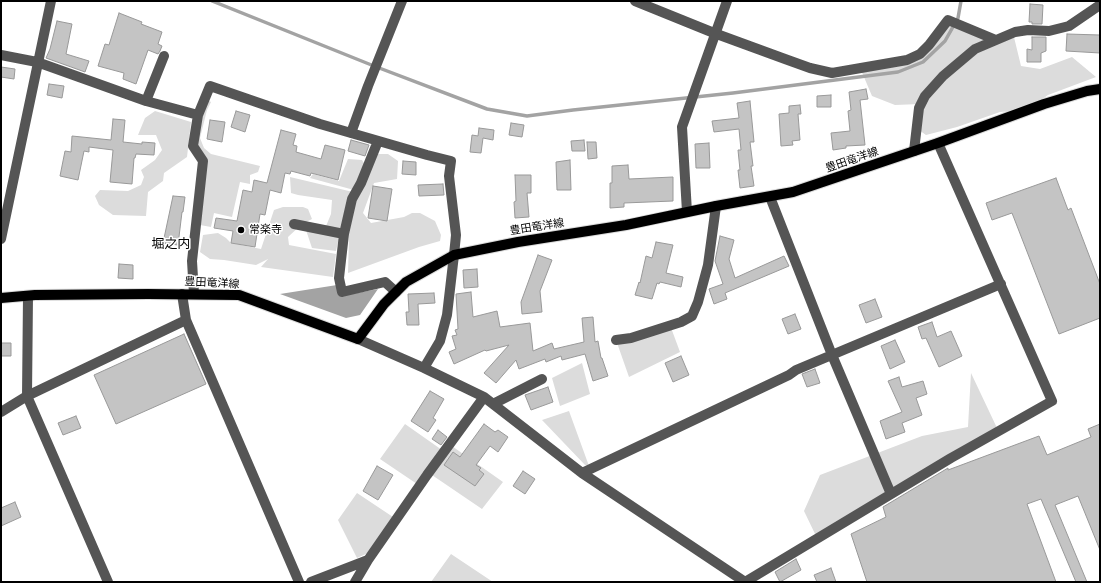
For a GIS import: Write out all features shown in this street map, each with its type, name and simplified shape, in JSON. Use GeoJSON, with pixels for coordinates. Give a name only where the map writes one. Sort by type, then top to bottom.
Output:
{"type":"FeatureCollection","features":[{"type":"Feature","properties":{"kind":"main road","name":"豊田竜洋線"},"geometry":{"type":"LineString","coordinates":[[1,298],[28,296],[182,294],[238,295],[358,339],[384,304],[406,282],[454,255],[511,243],[626,225],[793,192],[938,143],[1044,104],[1087,91],[1100,89]]}},
{"type":"Feature","properties":{"kind":"street"},"geometry":{"type":"LineString","coordinates":[[1,239],[50,1]]}},
{"type":"Feature","properties":{"kind":"street"},"geometry":{"type":"LineString","coordinates":[[351,133],[402,1]]}},
{"type":"Feature","properties":{"kind":"street"},"geometry":{"type":"LineString","coordinates":[[636,1],[714,33],[810,68],[832,73],[907,60],[920,54],[929,45],[948,20],[996,40]]}},
{"type":"Feature","properties":{"kind":"street"},"geometry":{"type":"LineString","coordinates":[[687,212],[682,127],[714,33],[727,1]]}},
{"type":"Feature","properties":{"kind":"street"},"geometry":{"type":"LineString","coordinates":[[914,151],[919,108],[925,96],[943,76],[975,49],[1015,32],[1028,30],[1049,31],[1069,26],[1100,5]]}},
{"type":"Feature","properties":{"kind":"street"},"geometry":{"type":"LineString","coordinates":[[1,55],[38,62],[146,101],[198,115]]}},
{"type":"Feature","properties":{"kind":"street"},"geometry":{"type":"LineString","coordinates":[[146,101],[164,56]]}},
{"type":"Feature","properties":{"kind":"street"},"geometry":{"type":"LineString","coordinates":[[194,294],[192,261],[203,161],[193,146],[198,115],[210,86],[351,133],[427,156],[451,161],[449,176],[456,235],[447,314],[440,341],[424,368]]}},
{"type":"Feature","properties":{"kind":"street"},"geometry":{"type":"LineString","coordinates":[[378,141],[361,183],[352,199],[344,234],[339,278],[342,292],[385,282],[396,292]]}},
{"type":"Feature","properties":{"kind":"street"},"geometry":{"type":"LineString","coordinates":[[358,339],[424,368],[484,397],[582,472],[745,582],[950,458],[1052,401],[938,143]]}},
{"type":"Feature","properties":{"kind":"street"},"geometry":{"type":"LineString","coordinates":[[770,197],[832,355],[891,494]]}},
{"type":"Feature","properties":{"kind":"street"},"geometry":{"type":"LineString","coordinates":[[616,340],[630,338],[681,322],[692,316],[698,302],[708,265],[716,206]]}},
{"type":"Feature","properties":{"kind":"street"},"geometry":{"type":"LineString","coordinates":[[294,224],[344,234]]}},
{"type":"Feature","properties":{"kind":"street"},"geometry":{"type":"LineString","coordinates":[[582,472],[796,370],[1001,284]]}},
{"type":"Feature","properties":{"kind":"street"},"geometry":{"type":"LineString","coordinates":[[182,294],[186,320],[299,582]]}},
{"type":"Feature","properties":{"kind":"street"},"geometry":{"type":"LineString","coordinates":[[28,296],[27,396],[108,582]]}},
{"type":"Feature","properties":{"kind":"street"},"geometry":{"type":"LineString","coordinates":[[1,412],[27,396],[186,320]]}},
{"type":"Feature","properties":{"kind":"street"},"geometry":{"type":"LineString","coordinates":[[494,404],[542,379]]}},
{"type":"Feature","properties":{"kind":"street"},"geometry":{"type":"LineString","coordinates":[[356,582],[368,560],[484,397]]}},
{"type":"Feature","properties":{"kind":"street"},"geometry":{"type":"LineString","coordinates":[[311,582],[368,560]]}},
{"type":"Feature","properties":{"kind":"shaded area"},"geometry":{"type":"Polygon","coordinates":[[[945,23],[996,40],[1013,33],[1021,66],[1040,69],[1072,57],[1096,77],[1048,95],[1027,110],[1000,112],[957,127],[926,135],[916,128],[920,104],[895,105],[872,96],[861,70],[917,55],[945,23]]]}},
{"type":"Feature","properties":{"kind":"shaded area"},"geometry":{"type":"Polygon","coordinates":[[[206,99],[211,102],[207,110],[200,138],[204,148],[211,154],[260,166],[258,172],[250,175],[250,184],[240,182],[232,217],[214,213],[211,227],[200,225],[206,167],[193,146],[206,99]]]}},
{"type":"Feature","properties":{"kind":"shaded area"},"geometry":{"type":"Polygon","coordinates":[[[155,111],[191,122],[187,157],[164,173],[163,181],[148,192],[146,216],[113,215],[99,205],[95,196],[100,190],[128,191],[141,185],[144,177],[141,170],[155,160],[162,150],[156,135],[138,135],[145,118],[155,111]]]}},
{"type":"Feature","properties":{"kind":"shaded area"},"geometry":{"type":"Polygon","coordinates":[[[376,154],[388,154],[398,161],[397,179],[374,183],[363,213],[371,223],[404,217],[412,213],[420,213],[435,221],[441,235],[440,241],[419,247],[348,273],[349,235],[352,204],[376,154]]]}},
{"type":"Feature","properties":{"kind":"shaded area"},"geometry":{"type":"Polygon","coordinates":[[[348,159],[362,160],[365,165],[354,190],[310,178],[313,174],[339,181],[348,159]]]}},
{"type":"Feature","properties":{"kind":"shaded area"},"geometry":{"type":"Polygon","coordinates":[[[290,177],[353,192],[341,228],[336,251],[312,248],[306,230],[324,231],[331,214],[332,200],[291,193],[290,177]]]}},
{"type":"Feature","properties":{"kind":"shaded area"},"geometry":{"type":"Polygon","coordinates":[[[283,207],[303,207],[308,209],[312,219],[302,224],[288,237],[289,245],[336,254],[333,277],[261,267],[268,259],[256,265],[210,259],[200,252],[203,235],[218,233],[231,243],[261,249],[274,210],[283,207]]]}},
{"type":"Feature","properties":{"kind":"shaded area"},"geometry":{"type":"Polygon","coordinates":[[[337,285],[341,296],[378,289],[360,315],[346,318],[280,294],[337,285]]]}},
{"type":"Feature","properties":{"kind":"shaded area"},"geometry":{"type":"Polygon","coordinates":[[[670,325],[680,352],[629,377],[616,340],[670,325]]]}},
{"type":"Feature","properties":{"kind":"shaded area"},"geometry":{"type":"Polygon","coordinates":[[[582,363],[590,394],[560,406],[552,378],[582,363]]]}},
{"type":"Feature","properties":{"kind":"shaded area"},"geometry":{"type":"Polygon","coordinates":[[[971,373],[997,428],[817,538],[804,511],[820,475],[922,436],[968,427],[971,373]]]}},
{"type":"Feature","properties":{"kind":"shaded area"},"geometry":{"type":"Polygon","coordinates":[[[569,411],[589,466],[585,465],[542,420],[569,411]]]}},
{"type":"Feature","properties":{"kind":"shaded area"},"geometry":{"type":"Polygon","coordinates":[[[405,424],[442,450],[449,444],[503,482],[482,509],[429,473],[368,553],[357,558],[338,520],[357,493],[393,517],[417,484],[380,459],[405,424]]]}},
{"type":"Feature","properties":{"kind":"shaded area"},"geometry":{"type":"Polygon","coordinates":[[[451,554],[493,582],[431,582],[451,554]]]}},
{"type":"Feature","properties":{"kind":"building"},"geometry":{"type":"Polygon","coordinates":[[[1030,4],[1043,5],[1042,24],[1032,24],[1032,22],[1029,22],[1030,4]]]}},
{"type":"Feature","properties":{"kind":"building"},"geometry":{"type":"Polygon","coordinates":[[[119,13],[162,32],[158,44],[162,46],[160,51],[158,54],[148,50],[136,84],[123,79],[124,73],[98,66],[105,44],[109,45],[119,13]]]}},
{"type":"Feature","properties":{"kind":"building"},"geometry":{"type":"Polygon","coordinates":[[[57,21],[72,24],[66,54],[89,61],[85,72],[46,58],[50,49],[57,21]]]}},
{"type":"Feature","properties":{"kind":"building"},"geometry":{"type":"Polygon","coordinates":[[[1067,34],[1100,35],[1100,53],[1066,51],[1067,34]]]}},
{"type":"Feature","properties":{"kind":"building"},"geometry":{"type":"Polygon","coordinates":[[[1032,37],[1046,37],[1046,51],[1041,53],[1041,62],[1027,62],[1027,49],[1032,50],[1032,37]]]}},
{"type":"Feature","properties":{"kind":"building"},"geometry":{"type":"Polygon","coordinates":[[[1,67],[15,69],[14,79],[1,77],[1,67]]]}},
{"type":"Feature","properties":{"kind":"building"},"geometry":{"type":"Polygon","coordinates":[[[49,84],[64,86],[62,98],[47,95],[49,84]]]}},
{"type":"Feature","properties":{"kind":"building"},"geometry":{"type":"Polygon","coordinates":[[[866,89],[868,99],[860,100],[865,145],[846,146],[846,148],[833,150],[831,133],[850,131],[848,111],[851,110],[849,92],[866,89]]]}},
{"type":"Feature","properties":{"kind":"building"},"geometry":{"type":"Polygon","coordinates":[[[831,95],[831,107],[817,107],[817,96],[831,95]]]}},
{"type":"Feature","properties":{"kind":"building"},"geometry":{"type":"Polygon","coordinates":[[[750,101],[754,142],[750,142],[754,186],[740,188],[738,170],[740,170],[738,150],[741,150],[739,129],[714,132],[712,121],[739,118],[737,103],[750,101]]]}},
{"type":"Feature","properties":{"kind":"building"},"geometry":{"type":"Polygon","coordinates":[[[800,105],[801,114],[798,114],[800,140],[792,141],[793,145],[781,146],[779,114],[789,113],[789,106],[800,105]]]}},
{"type":"Feature","properties":{"kind":"building"},"geometry":{"type":"Polygon","coordinates":[[[236,111],[250,115],[245,132],[231,127],[236,111]]]}},
{"type":"Feature","properties":{"kind":"building"},"geometry":{"type":"Polygon","coordinates":[[[113,119],[125,120],[123,142],[142,144],[142,142],[155,143],[154,155],[136,154],[134,158],[132,184],[110,182],[113,150],[89,147],[89,152],[84,151],[78,180],[60,176],[65,151],[71,152],[72,136],[111,140],[113,119]]]}},
{"type":"Feature","properties":{"kind":"building"},"geometry":{"type":"Polygon","coordinates":[[[210,120],[225,122],[222,142],[207,139],[210,120]]]}},
{"type":"Feature","properties":{"kind":"building"},"geometry":{"type":"Polygon","coordinates":[[[511,123],[524,125],[522,137],[509,135],[511,123]]]}},
{"type":"Feature","properties":{"kind":"building"},"geometry":{"type":"Polygon","coordinates":[[[479,128],[494,130],[493,140],[483,138],[481,153],[470,152],[472,135],[478,136],[479,128]]]}},
{"type":"Feature","properties":{"kind":"building"},"geometry":{"type":"Polygon","coordinates":[[[281,130],[296,134],[293,145],[297,146],[296,152],[321,159],[325,145],[345,150],[338,180],[311,173],[310,176],[291,171],[290,174],[285,173],[281,193],[270,190],[265,215],[260,214],[255,247],[231,243],[233,231],[214,228],[216,218],[237,221],[243,190],[252,192],[254,180],[267,183],[281,130]]]}},
{"type":"Feature","properties":{"kind":"building"},"geometry":{"type":"Polygon","coordinates":[[[351,140],[369,145],[365,156],[348,151],[351,140]]]}},
{"type":"Feature","properties":{"kind":"building"},"geometry":{"type":"Polygon","coordinates":[[[584,140],[585,151],[572,151],[571,141],[584,140]]]}},
{"type":"Feature","properties":{"kind":"building"},"geometry":{"type":"Polygon","coordinates":[[[587,142],[596,142],[597,158],[588,159],[587,142]]]}},
{"type":"Feature","properties":{"kind":"building"},"geometry":{"type":"Polygon","coordinates":[[[709,143],[710,168],[696,168],[695,144],[709,143]]]}},
{"type":"Feature","properties":{"kind":"building"},"geometry":{"type":"Polygon","coordinates":[[[570,160],[571,190],[557,190],[556,162],[570,160]]]}},
{"type":"Feature","properties":{"kind":"building"},"geometry":{"type":"Polygon","coordinates":[[[403,161],[416,162],[416,175],[402,174],[403,161]]]}},
{"type":"Feature","properties":{"kind":"building"},"geometry":{"type":"Polygon","coordinates":[[[628,165],[629,179],[673,177],[673,201],[624,203],[624,207],[610,208],[612,166],[628,165]]]}},
{"type":"Feature","properties":{"kind":"building"},"geometry":{"type":"Polygon","coordinates":[[[515,175],[531,175],[531,193],[527,193],[529,217],[515,218],[515,175]]]}},
{"type":"Feature","properties":{"kind":"building"},"geometry":{"type":"Polygon","coordinates":[[[1056,178],[1068,210],[1071,208],[1100,284],[1100,318],[1059,334],[1012,213],[992,220],[986,203],[1056,178]]]}},
{"type":"Feature","properties":{"kind":"building"},"geometry":{"type":"Polygon","coordinates":[[[443,184],[444,195],[419,196],[418,185],[443,184]]]}},
{"type":"Feature","properties":{"kind":"building"},"geometry":{"type":"Polygon","coordinates":[[[373,186],[392,189],[387,221],[368,218],[373,186]]]}},
{"type":"Feature","properties":{"kind":"building"},"geometry":{"type":"Polygon","coordinates":[[[173,196],[185,197],[178,245],[163,243],[173,196]]]}},
{"type":"Feature","properties":{"kind":"building"},"geometry":{"type":"Polygon","coordinates":[[[720,236],[734,240],[729,259],[735,278],[784,256],[789,266],[725,293],[727,299],[714,304],[709,289],[723,284],[715,261],[720,236]]]}},
{"type":"Feature","properties":{"kind":"building"},"geometry":{"type":"Polygon","coordinates":[[[656,242],[673,245],[666,273],[683,277],[681,287],[660,282],[659,284],[657,283],[652,299],[635,295],[639,282],[640,283],[646,256],[652,258],[656,242]]]}},
{"type":"Feature","properties":{"kind":"building"},"geometry":{"type":"Polygon","coordinates":[[[538,255],[552,260],[540,291],[542,312],[522,314],[521,302],[538,255]]]}},
{"type":"Feature","properties":{"kind":"building"},"geometry":{"type":"Polygon","coordinates":[[[119,264],[133,265],[133,279],[118,278],[119,264]]]}},
{"type":"Feature","properties":{"kind":"building"},"geometry":{"type":"Polygon","coordinates":[[[477,269],[478,287],[464,288],[463,270],[477,269]]]}},
{"type":"Feature","properties":{"kind":"building"},"geometry":{"type":"Polygon","coordinates":[[[471,292],[473,317],[497,311],[500,327],[530,323],[533,351],[552,343],[554,349],[584,342],[582,318],[593,317],[595,342],[598,341],[601,358],[608,376],[593,381],[585,354],[562,360],[561,356],[546,362],[545,359],[519,369],[516,360],[496,383],[484,373],[509,345],[485,350],[454,364],[449,352],[456,349],[452,336],[457,335],[455,330],[458,329],[456,294],[471,292]]]}},
{"type":"Feature","properties":{"kind":"building"},"geometry":{"type":"Polygon","coordinates":[[[434,293],[435,303],[418,304],[419,325],[407,325],[406,312],[409,312],[408,294],[434,293]]]}},
{"type":"Feature","properties":{"kind":"building"},"geometry":{"type":"Polygon","coordinates":[[[875,299],[882,317],[866,323],[859,305],[875,299]]]}},
{"type":"Feature","properties":{"kind":"building"},"geometry":{"type":"Polygon","coordinates":[[[795,314],[801,329],[788,334],[782,319],[795,314]]]}},
{"type":"Feature","properties":{"kind":"building"},"geometry":{"type":"Polygon","coordinates":[[[932,322],[937,337],[951,331],[962,356],[939,367],[926,338],[922,339],[918,327],[932,322]]]}},
{"type":"Feature","properties":{"kind":"building"},"geometry":{"type":"Polygon","coordinates":[[[184,334],[206,384],[116,424],[94,375],[184,334]]]}},
{"type":"Feature","properties":{"kind":"building"},"geometry":{"type":"Polygon","coordinates":[[[895,340],[905,362],[890,369],[881,346],[895,340]]]}},
{"type":"Feature","properties":{"kind":"building"},"geometry":{"type":"Polygon","coordinates":[[[1,343],[11,343],[11,356],[1,356],[1,343]]]}},
{"type":"Feature","properties":{"kind":"building"},"geometry":{"type":"Polygon","coordinates":[[[681,356],[689,375],[673,382],[665,363],[681,356]]]}},
{"type":"Feature","properties":{"kind":"building"},"geometry":{"type":"Polygon","coordinates":[[[815,369],[820,383],[807,387],[802,374],[815,369]]]}},
{"type":"Feature","properties":{"kind":"building"},"geometry":{"type":"Polygon","coordinates":[[[899,377],[902,387],[923,381],[927,394],[916,398],[922,415],[902,423],[905,432],[886,439],[880,421],[902,412],[888,381],[899,377]]]}},
{"type":"Feature","properties":{"kind":"building"},"geometry":{"type":"Polygon","coordinates":[[[548,387],[553,402],[531,410],[525,395],[548,387]]]}},
{"type":"Feature","properties":{"kind":"building"},"geometry":{"type":"Polygon","coordinates":[[[430,391],[444,399],[433,418],[436,420],[428,432],[411,421],[430,391]]]}},
{"type":"Feature","properties":{"kind":"building"},"geometry":{"type":"Polygon","coordinates":[[[76,416],[81,428],[63,435],[58,423],[76,416]]]}},
{"type":"Feature","properties":{"kind":"building"},"geometry":{"type":"Polygon","coordinates":[[[484,424],[495,432],[498,430],[508,437],[498,452],[490,446],[476,465],[481,468],[479,470],[484,474],[475,486],[444,465],[453,452],[460,457],[484,424]]]}},
{"type":"Feature","properties":{"kind":"building"},"geometry":{"type":"Polygon","coordinates":[[[1100,424],[1100,550],[1078,496],[1055,505],[1087,582],[1076,582],[1041,499],[1027,504],[1056,582],[867,582],[851,534],[886,517],[883,507],[948,468],[948,470],[1039,436],[1047,455],[1091,437],[1088,429],[1100,424]]]}},
{"type":"Feature","properties":{"kind":"building"},"geometry":{"type":"Polygon","coordinates":[[[438,430],[447,437],[441,445],[432,439],[438,430]]]}},
{"type":"Feature","properties":{"kind":"building"},"geometry":{"type":"Polygon","coordinates":[[[377,466],[393,475],[378,500],[363,491],[377,466]]]}},
{"type":"Feature","properties":{"kind":"building"},"geometry":{"type":"Polygon","coordinates":[[[523,471],[535,479],[525,494],[513,486],[523,471]]]}},
{"type":"Feature","properties":{"kind":"building"},"geometry":{"type":"Polygon","coordinates":[[[15,502],[21,517],[1,526],[1,508],[15,502]]]}},
{"type":"Feature","properties":{"kind":"building"},"geometry":{"type":"Polygon","coordinates":[[[796,559],[801,570],[780,582],[775,572],[796,559]]]}},
{"type":"Feature","properties":{"kind":"building"},"geometry":{"type":"Polygon","coordinates":[[[831,568],[836,582],[817,582],[814,575],[831,568]]]}},
{"type":"Feature","properties":{"kind":"waterway"},"geometry":{"type":"LineString","coordinates":[[212,1],[374,66],[487,109],[527,116],[733,93],[898,72],[923,62],[945,41],[958,18],[961,1]]}},
{"type":"Feature","properties":{"kind":"place","name":"常楽寺"},"geometry":{"type":"Point","coordinates":[241,230]}},
{"type":"Feature","properties":{"kind":"district","name":"堀之内"},"geometry":{"type":"Point","coordinates":[171,244]}}]}
